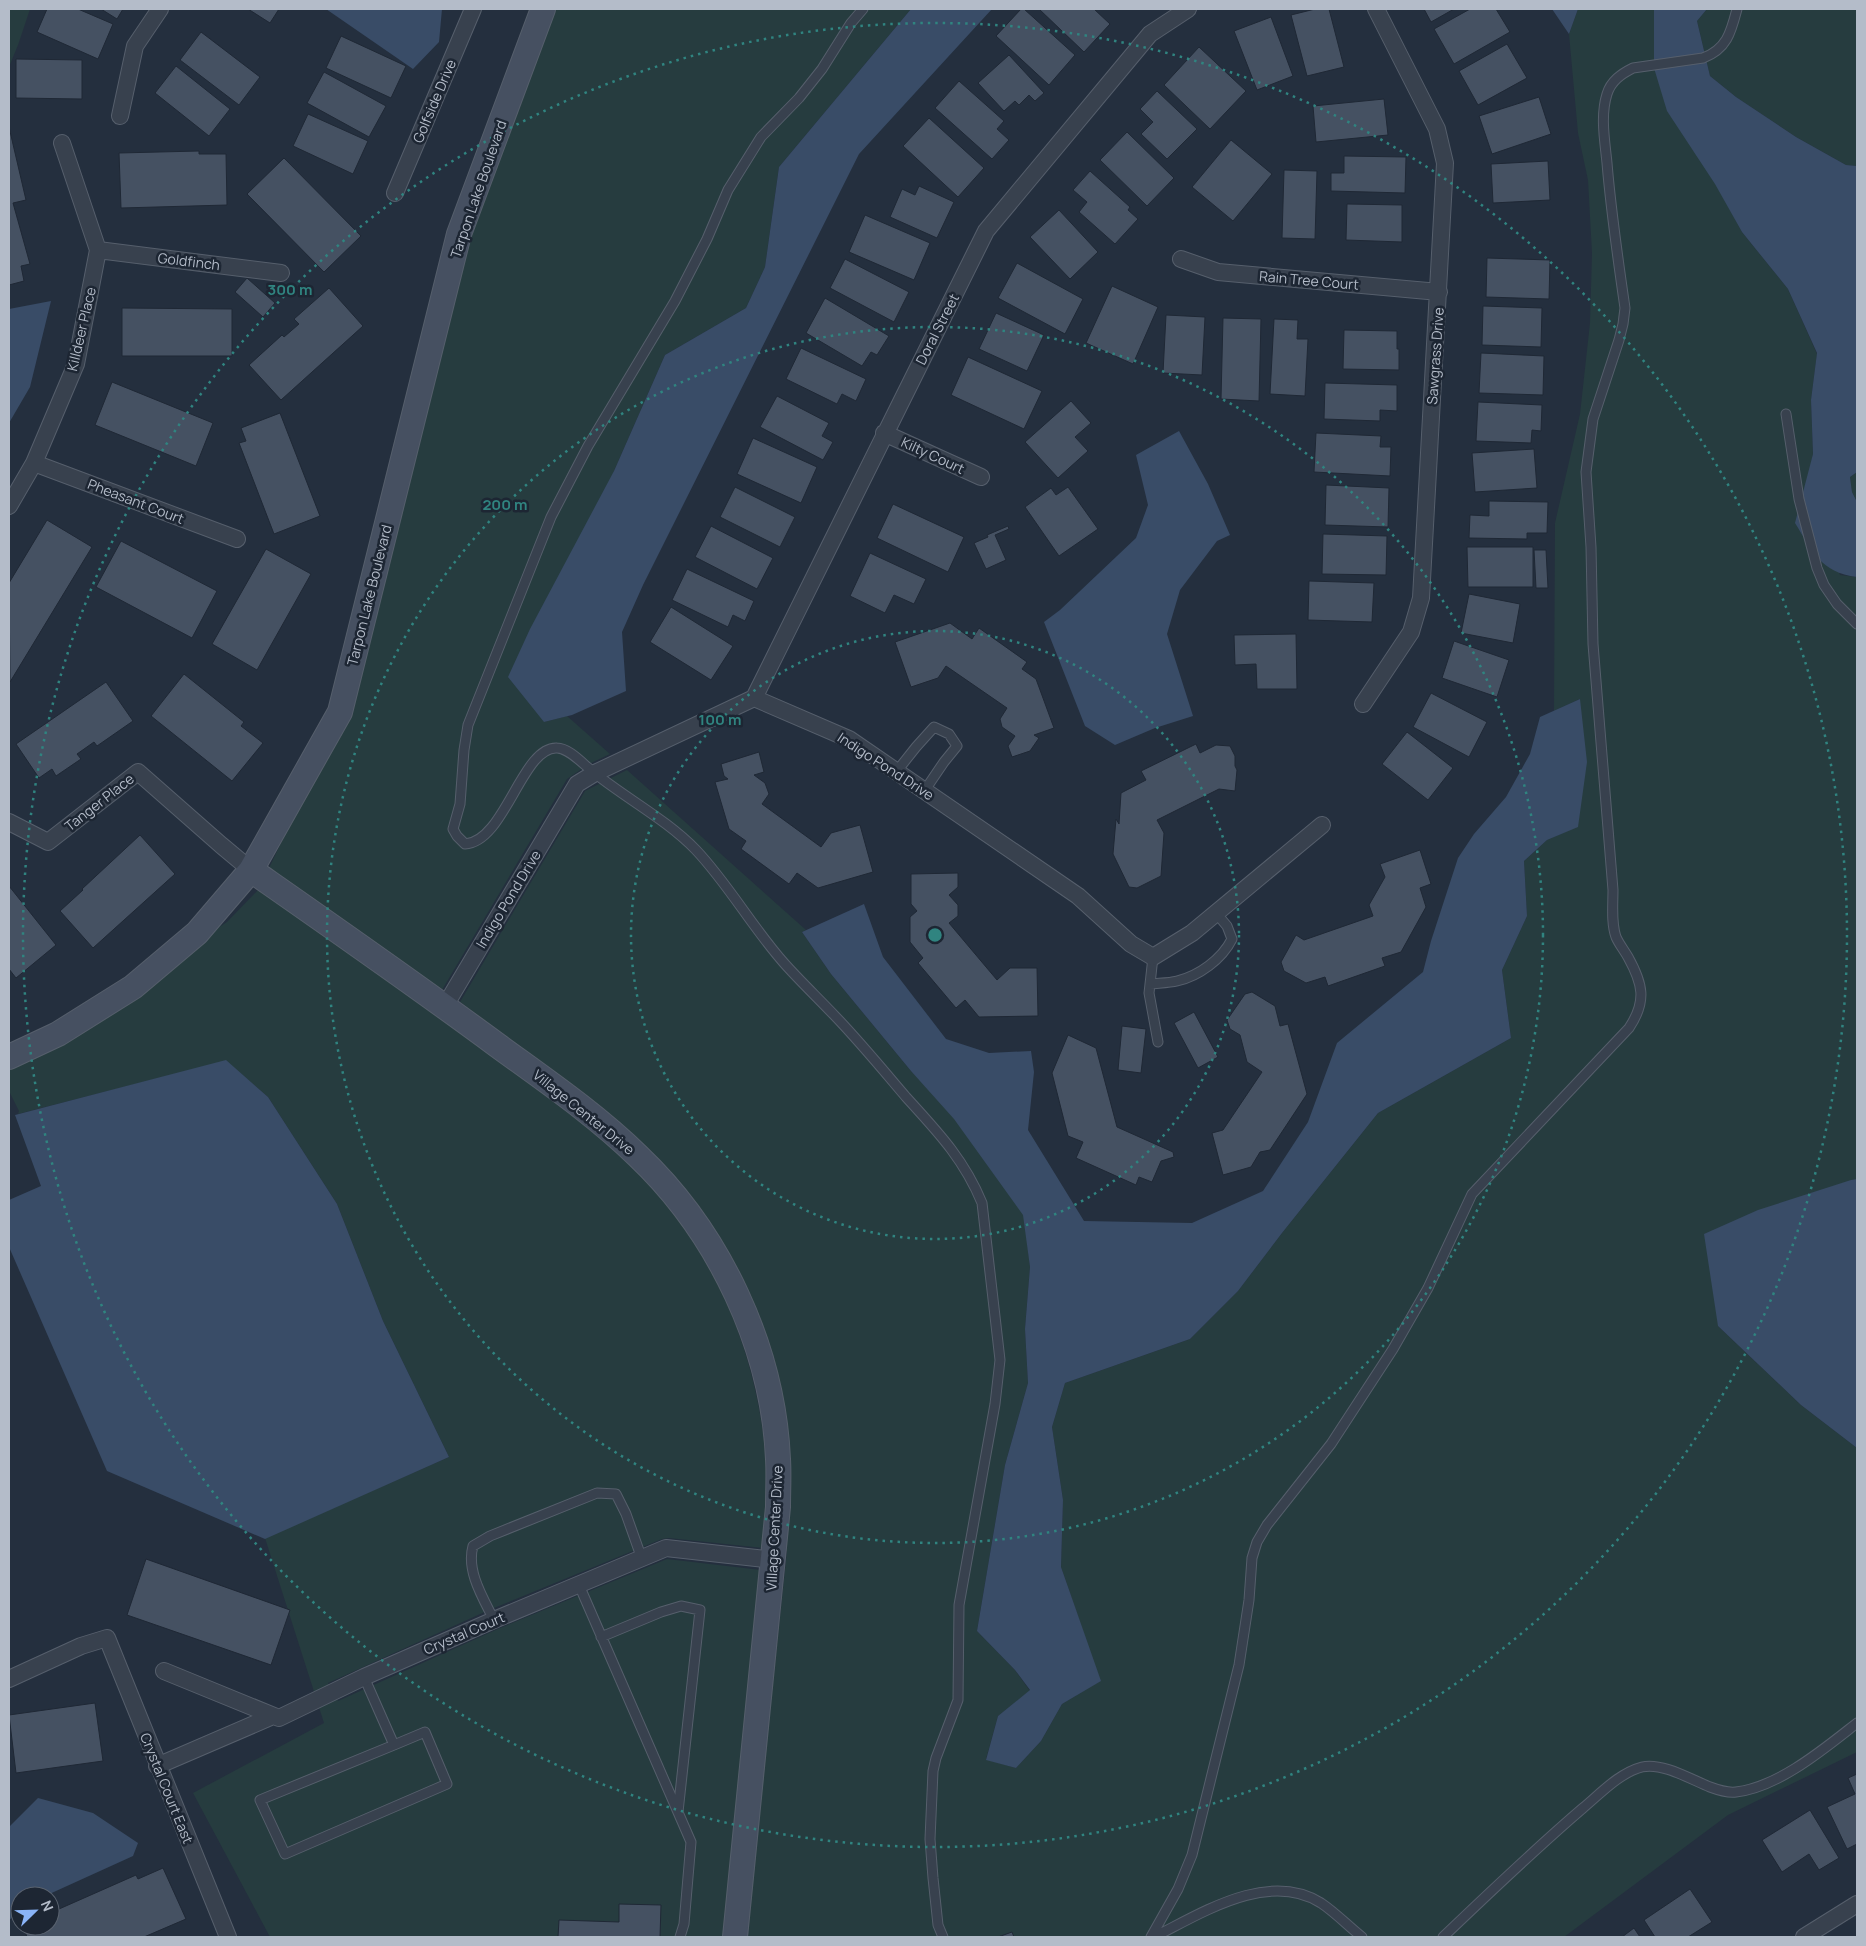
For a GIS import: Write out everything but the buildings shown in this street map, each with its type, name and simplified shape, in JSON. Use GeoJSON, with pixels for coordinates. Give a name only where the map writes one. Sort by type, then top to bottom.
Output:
{"type":"FeatureCollection","features":[{"type":"Feature","properties":{"kind":"street"},"geometry":{"type":"LineString","coordinates":[[120,116],[135,46],[160,9]]}},
{"type":"Feature","properties":{"kind":"street","name":"Golfside Drive"},"geometry":{"type":"LineString","coordinates":[[395,193],[473,9]]}},
{"type":"Feature","properties":{"kind":"street","name":"Tarpon Lake Boulevard"},"geometry":{"type":"LineString","coordinates":[[9,1057],[58,1034],[133,987],[197,933],[251,870],[340,712],[459,234],[543,9]]}},
{"type":"Feature","properties":{"kind":"street","name":"Doral Street"},"geometry":{"type":"LineString","coordinates":[[754,698],[986,231],[1150,34],[1188,9]]}},
{"type":"Feature","properties":{"kind":"street","name":"Sawgrass Drive"},"geometry":{"type":"LineString","coordinates":[[1364,704],[1412,632],[1421,598],[1445,163],[1437,129],[1376,9]]}},
{"type":"Feature","properties":{"kind":"street","name":"Killdeer Place"},"geometry":{"type":"LineString","coordinates":[[9,506],[34,463],[76,364],[98,250],[62,143]]}},
{"type":"Feature","properties":{"kind":"street","name":"Goldfinch"},"geometry":{"type":"LineString","coordinates":[[98,250],[281,273]]}},
{"type":"Feature","properties":{"kind":"street","name":"Rain Tree Court"},"geometry":{"type":"LineString","coordinates":[[1181,259],[1218,272],[1439,292]]}},
{"type":"Feature","properties":{"kind":"street","name":"Kilty Court"},"geometry":{"type":"LineString","coordinates":[[884,433],[981,477]]}},
{"type":"Feature","properties":{"kind":"street","name":"Pheasant Court"},"geometry":{"type":"LineString","coordinates":[[34,463],[237,539]]}},
{"type":"Feature","properties":{"kind":"street","name":"Indigo Pond Drive"},"geometry":{"type":"LineString","coordinates":[[445,1006],[576,784],[595,773],[754,698],[849,739],[1078,896],[1131,944],[1153,957]]}},
{"type":"Feature","properties":{"kind":"street","name":"Tanger Place"},"geometry":{"type":"LineString","coordinates":[[9,822],[48,842],[138,772],[251,870]]}},
{"type":"Feature","properties":{"kind":"street"},"geometry":{"type":"LineString","coordinates":[[1153,957],[1192,933],[1322,825]]}},
{"type":"Feature","properties":{"kind":"street","name":"Village Center Drive"},"geometry":{"type":"LineString","coordinates":[[251,870],[445,1006],[606,1126],[639,1156],[689,1214],[712,1248],[745,1314],[767,1382],[778,1458],[778,1507],[735,1937]]}},
{"type":"Feature","properties":{"kind":"street","name":"Crystal Court"},"geometry":{"type":"LineString","coordinates":[[157,1766],[273,1716],[279,1718],[364,1676],[666,1548],[774,1560]]}},
{"type":"Feature","properties":{"kind":"street","name":"Crystal Court East"},"geometry":{"type":"LineString","coordinates":[[9,1679],[81,1646],[106,1638],[228,1937]]}},
{"type":"Feature","properties":{"kind":"street"},"geometry":{"type":"LineString","coordinates":[[164,1671],[273,1716]]}},
{"type":"Feature","properties":{"kind":"street"},"geometry":{"type":"LineString","coordinates":[[1804,1937],[1857,1904]]}},
{"type":"Feature","properties":{"kind":"lane"},"geometry":{"type":"LineString","coordinates":[[863,9],[851,23],[822,69],[799,98],[762,138],[744,163],[728,190],[707,239],[675,301],[588,446],[551,517],[468,725],[460,804],[453,829],[465,844],[473,843],[483,838],[509,802],[538,755],[546,749],[558,747],[570,754],[675,831],[696,851],[784,963],[836,1017],[951,1148],[970,1175],[982,1203],[1000,1360],[995,1404],[959,1605],[958,1700],[936,1758],[934,1771],[930,1840],[932,1878],[937,1917],[943,1937]]}},
{"type":"Feature","properties":{"kind":"lane"},"geometry":{"type":"LineString","coordinates":[[1152,1937],[1178,1889],[1192,1855],[1238,1665],[1249,1600],[1252,1558],[1257,1542],[1267,1525],[1331,1444],[1393,1349],[1428,1288],[1472,1194],[1628,1028],[1638,1015],[1641,1000],[1641,984],[1616,936],[1613,920],[1612,881],[1593,644],[1591,547],[1586,472],[1593,420],[1619,340],[1624,308],[1604,138],[1607,95],[1613,82],[1623,73],[1633,68],[1703,58],[1714,54],[1721,48],[1729,35],[1737,9]]}},
{"type":"Feature","properties":{"kind":"lane"},"geometry":{"type":"LineString","coordinates":[[1786,414],[1799,499],[1817,568],[1824,585],[1832,597],[1857,624]]}},
{"type":"Feature","properties":{"kind":"lane"},"geometry":{"type":"LineString","coordinates":[[897,772],[934,727],[949,734],[957,746],[925,790]]}},
{"type":"Feature","properties":{"kind":"lane"},"geometry":{"type":"LineString","coordinates":[[1150,984],[1177,981],[1192,976],[1214,962],[1227,950],[1232,939],[1226,926],[1216,913]]}},
{"type":"Feature","properties":{"kind":"lane"},"geometry":{"type":"LineString","coordinates":[[1153,957],[1149,993],[1158,1042]]}},
{"type":"Feature","properties":{"kind":"lane"},"geometry":{"type":"LineString","coordinates":[[494,1620],[478,1587],[470,1556],[473,1546],[490,1536],[597,1493],[616,1494],[626,1514],[642,1559]]}},
{"type":"Feature","properties":{"kind":"lane"},"geometry":{"type":"LineString","coordinates":[[579,1585],[691,1842],[684,1924],[680,1937]]}},
{"type":"Feature","properties":{"kind":"lane"},"geometry":{"type":"LineString","coordinates":[[601,1637],[661,1612],[681,1606],[700,1610],[678,1813]]}},
{"type":"Feature","properties":{"kind":"lane"},"geometry":{"type":"LineString","coordinates":[[364,1676],[394,1745]]}},
{"type":"Feature","properties":{"kind":"lane"},"geometry":{"type":"LineString","coordinates":[[1443,1937],[1570,1820],[1612,1784],[1632,1771],[1643,1767],[1654,1767],[1687,1776],[1710,1787],[1736,1792],[1784,1774],[1829,1745],[1857,1723]]}},
{"type":"Feature","properties":{"kind":"lane"},"geometry":{"type":"LineString","coordinates":[[425,1732],[447,1784],[285,1854],[260,1800],[394,1745],[425,1732]]}},
{"type":"Feature","properties":{"kind":"lane"},"geometry":{"type":"LineString","coordinates":[[1152,1937],[1236,1897],[1276,1891],[1291,1892],[1320,1902],[1359,1936]]}},
{"type":"Feature","properties":{"kind":"green space"},"geometry":{"type":"Polygon","coordinates":[[[9,9],[30,9],[9,67],[9,9]]]}},
{"type":"Feature","properties":{"kind":"green space"},"geometry":{"type":"Polygon","coordinates":[[[556,9],[911,9],[779,167],[765,267],[746,308],[665,355],[614,471],[544,722],[567,716],[610,754],[589,764],[567,779],[442,990],[269,868],[291,822],[351,713],[470,236],[556,9]]]}},
{"type":"Feature","properties":{"kind":"green space"},"geometry":{"type":"Polygon","coordinates":[[[1578,9],[1654,9],[1654,68],[1742,232],[1788,289],[1817,354],[1811,400],[1813,454],[1808,479],[1840,575],[1857,577],[1857,1179],[1851,1180],[1718,1326],[1801,1405],[1857,1448],[1857,1752],[1728,1815],[1564,1937],[746,1937],[790,1507],[790,1457],[784,1415],[769,1347],[756,1310],[722,1242],[699,1208],[672,1174],[614,1118],[460,1002],[585,791],[627,770],[806,930],[802,932],[831,974],[911,1071],[1021,1183],[1030,1267],[1025,1329],[1028,1383],[1005,1465],[977,1631],[1015,1670],[1030,1691],[998,1716],[986,1759],[1016,1768],[1041,1741],[1062,1704],[1100,1681],[1061,1567],[1063,1500],[1052,1427],[1065,1383],[1190,1339],[1238,1291],[1378,1113],[1511,1038],[1502,970],[1527,916],[1524,861],[1547,840],[1578,826],[1580,699],[1554,711],[1554,709],[1555,523],[1580,414],[1590,323],[1592,253],[1588,180],[1578,133],[1569,34],[1578,9]]]}},
{"type":"Feature","properties":{"kind":"green space"},"geometry":{"type":"Polygon","coordinates":[[[1707,9],[1857,9],[1857,166],[1846,165],[1796,137],[1736,97],[1710,76],[1697,21],[1707,9]]]}},
{"type":"Feature","properties":{"kind":"green space"},"geometry":{"type":"Polygon","coordinates":[[[1857,472],[1857,502],[1852,492],[1850,477],[1857,472]]]}},
{"type":"Feature","properties":{"kind":"green space"},"geometry":{"type":"Polygon","coordinates":[[[259,889],[430,1009],[429,1011],[438,1015],[506,1066],[619,1154],[658,1193],[684,1226],[706,1261],[724,1298],[740,1336],[752,1376],[761,1417],[767,1480],[763,1548],[669,1538],[662,1539],[489,1610],[328,1683],[338,1701],[498,1629],[667,1559],[761,1570],[723,1937],[270,1937],[193,1793],[324,1723],[265,1538],[449,1457],[383,1321],[337,1204],[268,1097],[226,1061],[18,1114],[19,1111],[9,1091],[9,1069],[63,1044],[227,922],[259,889]]]}},
{"type":"Feature","properties":{"kind":"water"},"geometry":{"type":"Polygon","coordinates":[[[326,9],[442,9],[439,42],[413,69],[326,9]]]}},
{"type":"Feature","properties":{"kind":"water"},"geometry":{"type":"Polygon","coordinates":[[[911,9],[992,9],[859,154],[643,585],[622,632],[626,691],[572,715],[544,722],[508,677],[530,629],[614,471],[665,355],[746,308],[765,267],[779,167],[911,9]]]}},
{"type":"Feature","properties":{"kind":"water"},"geometry":{"type":"Polygon","coordinates":[[[1552,9],[1578,9],[1569,34],[1552,9]]]}},
{"type":"Feature","properties":{"kind":"water"},"geometry":{"type":"Polygon","coordinates":[[[1654,9],[1707,9],[1697,21],[1710,76],[1736,97],[1796,137],[1846,165],[1857,166],[1857,472],[1850,477],[1852,492],[1857,502],[1857,577],[1834,571],[1819,559],[1795,523],[1813,454],[1811,400],[1817,353],[1788,289],[1742,232],[1715,184],[1667,111],[1654,68],[1654,9]]]}},
{"type":"Feature","properties":{"kind":"water"},"geometry":{"type":"Polygon","coordinates":[[[51,301],[30,387],[9,423],[9,309],[51,301]]]}},
{"type":"Feature","properties":{"kind":"water"},"geometry":{"type":"Polygon","coordinates":[[[1179,431],[1208,484],[1230,535],[1217,541],[1180,590],[1167,634],[1193,716],[1155,728],[1115,745],[1085,726],[1044,622],[1060,610],[1136,538],[1148,505],[1136,455],[1179,431]]]}},
{"type":"Feature","properties":{"kind":"water"},"geometry":{"type":"Polygon","coordinates":[[[1580,699],[1587,762],[1578,827],[1547,840],[1524,861],[1527,916],[1502,970],[1511,1038],[1378,1113],[1238,1291],[1190,1339],[1065,1383],[1052,1427],[1063,1500],[1061,1567],[1101,1681],[1062,1704],[1041,1741],[1016,1768],[986,1760],[998,1716],[1030,1690],[1015,1670],[977,1631],[1005,1465],[1028,1383],[1025,1329],[1030,1267],[1023,1215],[954,1119],[911,1071],[831,974],[802,932],[864,904],[883,957],[946,1039],[989,1053],[1031,1051],[1034,1072],[1028,1130],[1084,1221],[1192,1223],[1263,1191],[1308,1122],[1337,1043],[1423,972],[1458,858],[1474,834],[1506,797],[1530,754],[1540,717],[1580,699]]]}},
{"type":"Feature","properties":{"kind":"water"},"geometry":{"type":"Polygon","coordinates":[[[226,1060],[268,1097],[337,1204],[383,1321],[449,1457],[265,1539],[107,1471],[9,1247],[9,1200],[41,1186],[15,1115],[226,1060]]]}},
{"type":"Feature","properties":{"kind":"water"},"geometry":{"type":"Polygon","coordinates":[[[1857,1179],[1857,1448],[1801,1405],[1718,1326],[1704,1234],[1758,1210],[1857,1179]]]}},
{"type":"Feature","properties":{"kind":"water"},"geometry":{"type":"Polygon","coordinates":[[[38,1798],[93,1813],[138,1843],[133,1856],[60,1889],[60,1886],[10,1886],[9,1920],[9,1827],[38,1798]]]}}]}
